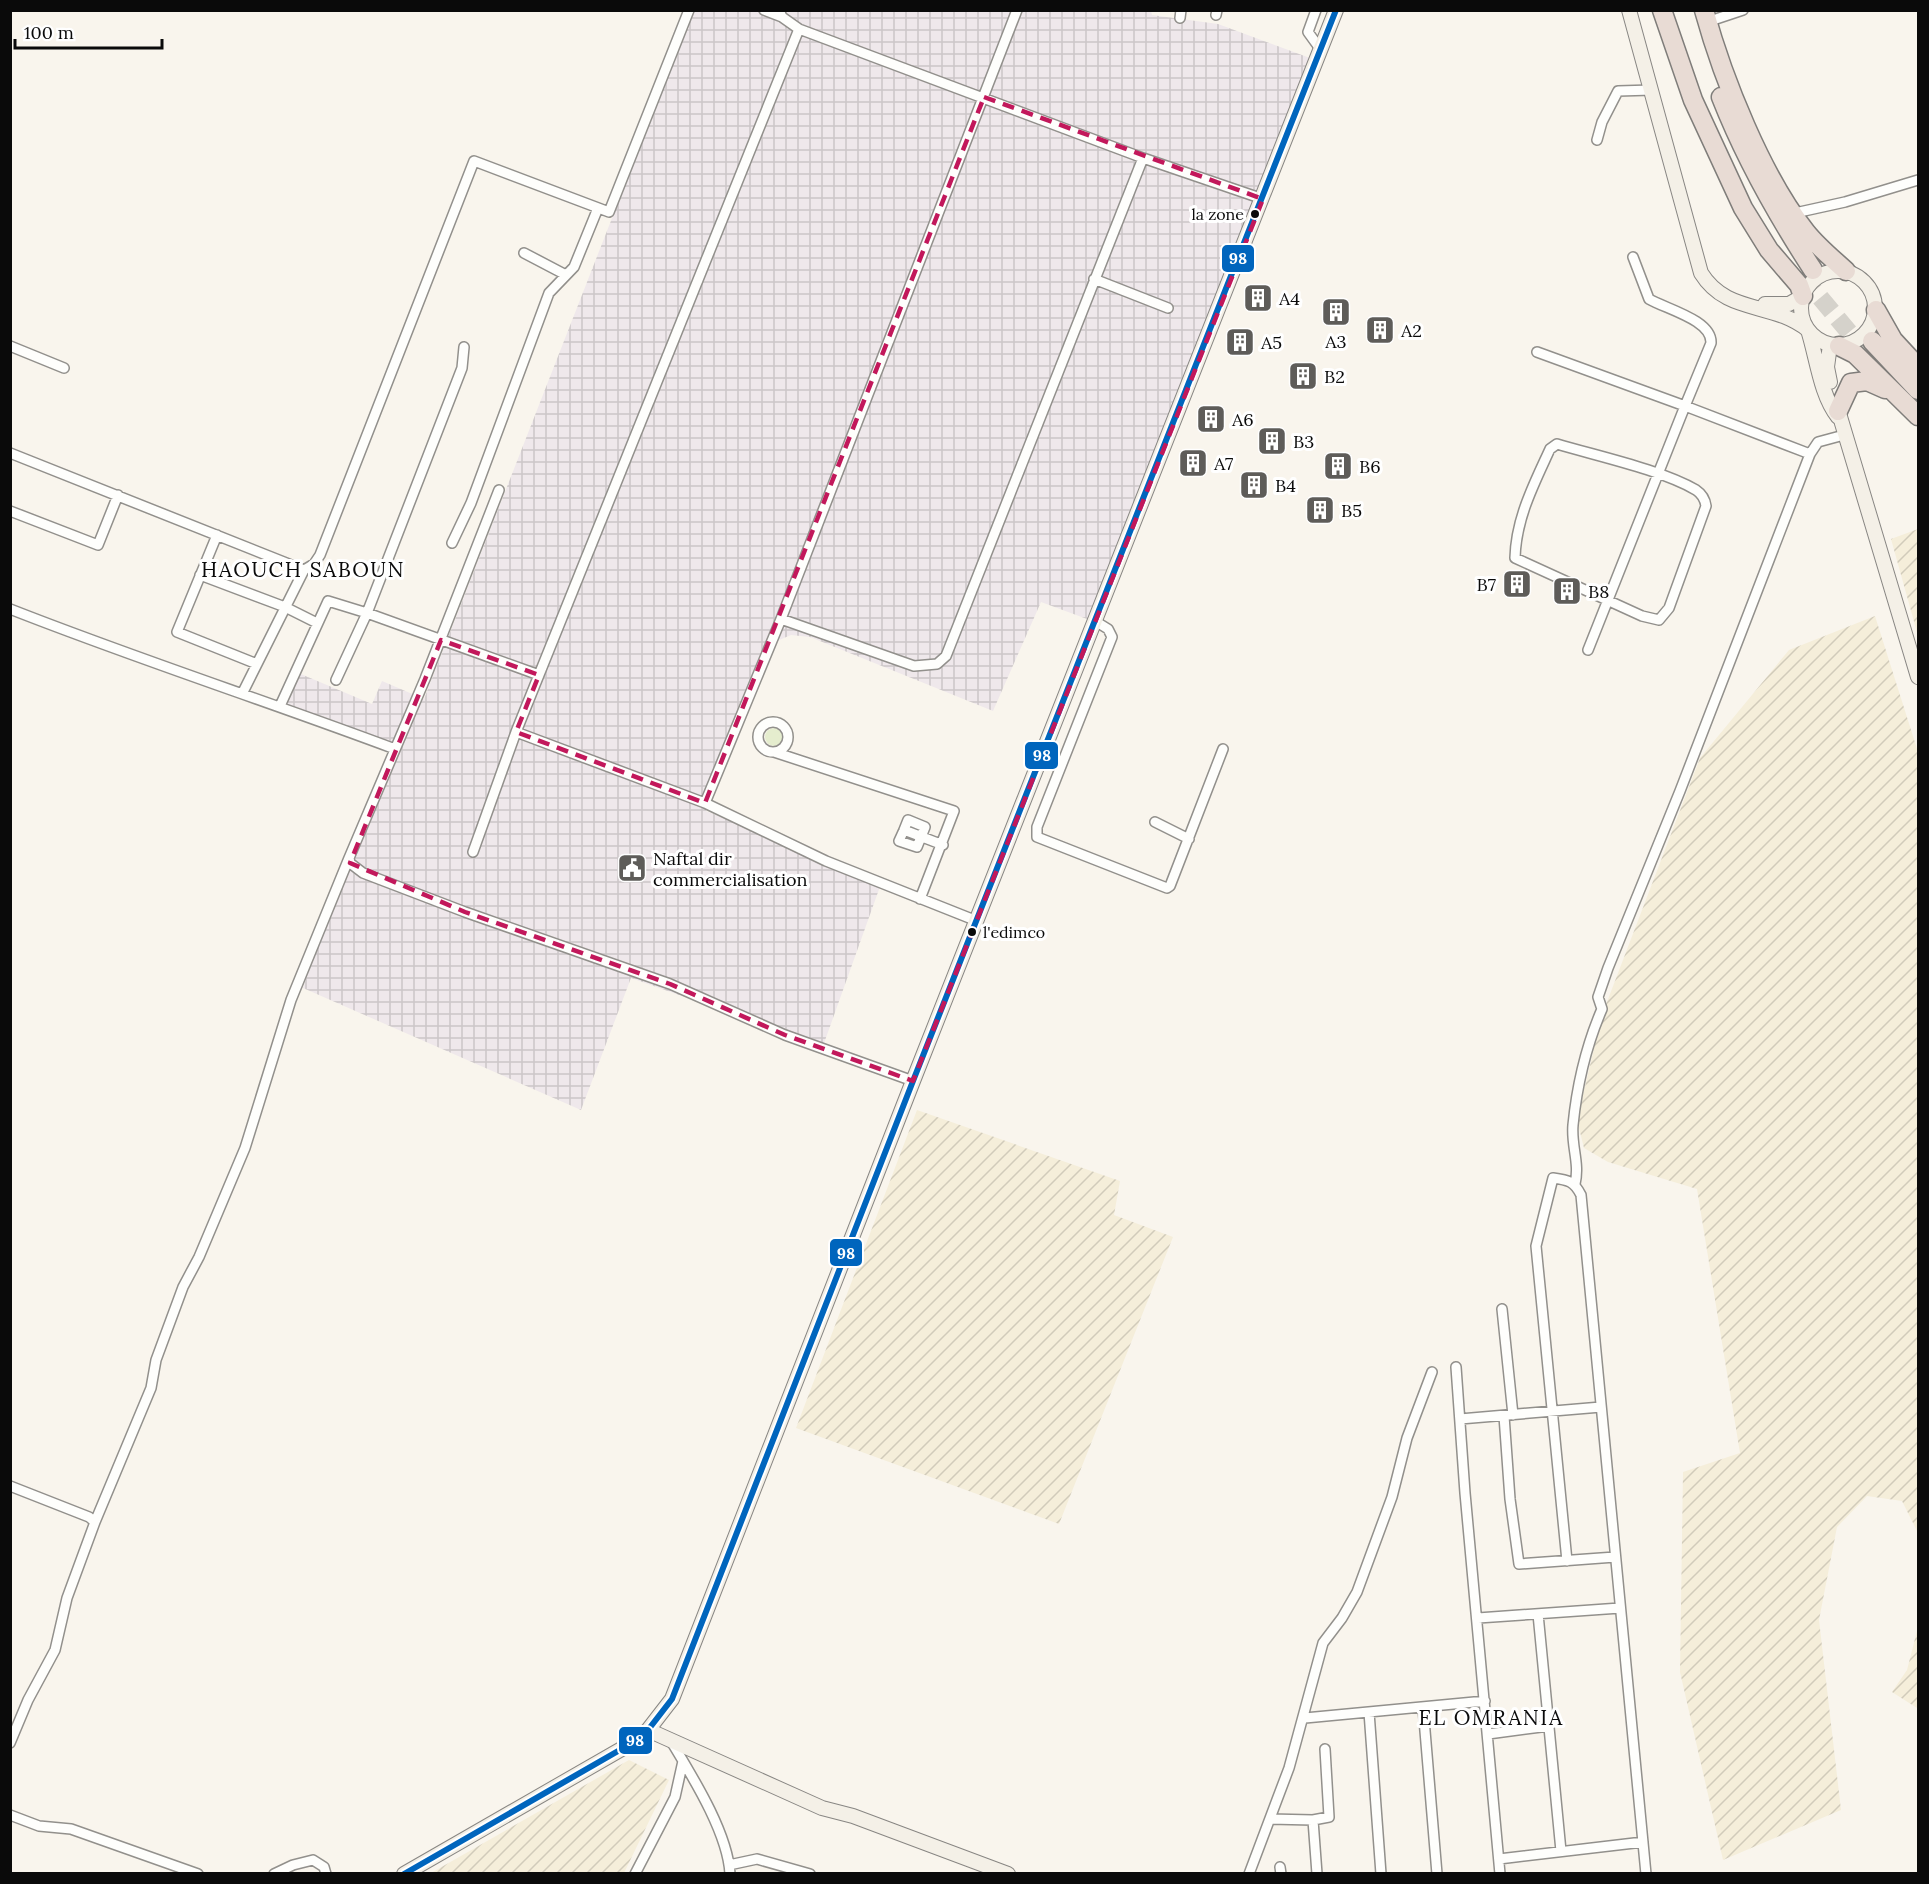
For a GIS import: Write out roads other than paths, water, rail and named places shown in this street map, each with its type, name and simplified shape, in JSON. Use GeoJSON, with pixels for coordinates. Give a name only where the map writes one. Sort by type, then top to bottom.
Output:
{"type":"FeatureCollection","features":[{"type":"Feature","properties":{"kind":"highway"},"geometry":{"type":"LineString","coordinates":[[1662,10],[1693,100],[1743,208],[1769,250],[1799,285],[1803,296]]}},
{"type":"Feature","properties":{"kind":"highway"},"geometry":{"type":"LineString","coordinates":[[1675,10],[1706,104],[1737,178],[1761,219],[1808,273],[1737,138],[1692,10]]}},
{"type":"Feature","properties":{"kind":"highway"},"geometry":{"type":"LineString","coordinates":[[1706,16],[1718,58],[1753,141],[1806,232],[1846,272]]}},
{"type":"Feature","properties":{"kind":"highway"},"geometry":{"type":"LineString","coordinates":[[1876,310],[1893,340],[1918,367]]}},
{"type":"Feature","properties":{"kind":"highway"},"geometry":{"type":"LineString","coordinates":[[1834,345],[1855,354],[1918,417]]}},
{"type":"Feature","properties":{"kind":"highway"},"geometry":{"type":"LineString","coordinates":[[1918,390],[1868,345],[1918,407]]}},
{"type":"Feature","properties":{"kind":"highway"},"geometry":{"type":"LineString","coordinates":[[1838,414],[1846,388],[1858,381],[1879,385],[1896,395]]}},
{"type":"Feature","properties":{"kind":"main road"},"geometry":{"type":"LineString","coordinates":[[1629,10],[1701,273],[1711,287],[1736,302],[1785,315],[1808,330],[1821,342],[1834,345],[1848,345],[1864,335],[1870,328],[1876,310],[1875,299],[1865,281],[1846,272],[1828,272],[1820,276],[1807,288],[1803,296],[1801,314],[1808,330],[1819,372],[1833,410],[1838,414]]}},
{"type":"Feature","properties":{"kind":"main road"},"geometry":{"type":"LineString","coordinates":[[404,1874],[616,1753],[648,1730],[672,1699],[976,921],[1263,199],[1321,50],[1333,12]]}},
{"type":"Feature","properties":{"kind":"main road"},"geometry":{"type":"LineString","coordinates":[[1736,302],[1782,304],[1794,302],[1803,296]]}},
{"type":"Feature","properties":{"kind":"main road"},"geometry":{"type":"LineString","coordinates":[[1834,345],[1827,367],[1838,414],[1918,677]]}},
{"type":"Feature","properties":{"kind":"main road"},"geometry":{"type":"LineString","coordinates":[[648,1730],[822,1808],[853,1816],[980,1869],[1008,1874]]}},
{"type":"Feature","properties":{"kind":"street"},"geometry":{"type":"LineString","coordinates":[[243,692],[304,570],[314,564],[320,555],[474,161],[609,212],[689,10]]}},
{"type":"Feature","properties":{"kind":"street"},"geometry":{"type":"LineString","coordinates":[[764,10],[780,14],[799,29],[1143,158],[1263,199]]}},
{"type":"Feature","properties":{"kind":"street"},"geometry":{"type":"LineString","coordinates":[[705,803],[781,618],[1017,10]]}},
{"type":"Feature","properties":{"kind":"street"},"geometry":{"type":"LineString","coordinates":[[1316,10],[1308,32],[1321,50]]}},
{"type":"Feature","properties":{"kind":"street"},"geometry":{"type":"LineString","coordinates":[[1706,16],[1743,10]]}},
{"type":"Feature","properties":{"kind":"street"},"geometry":{"type":"LineString","coordinates":[[473,852],[516,732],[799,29]]}},
{"type":"Feature","properties":{"kind":"street"},"geometry":{"type":"LineString","coordinates":[[1597,140],[1602,122],[1618,91],[1652,90]]}},
{"type":"Feature","properties":{"kind":"street"},"geometry":{"type":"LineString","coordinates":[[781,618],[914,666],[937,664],[946,656],[1143,158]]}},
{"type":"Feature","properties":{"kind":"street"},"geometry":{"type":"LineString","coordinates":[[1795,213],[1845,202],[1918,180]]}},
{"type":"Feature","properties":{"kind":"street"},"geometry":{"type":"LineString","coordinates":[[452,543],[471,503],[549,293],[574,267],[598,208]]}},
{"type":"Feature","properties":{"kind":"street"},"geometry":{"type":"LineString","coordinates":[[524,253],[566,275]]}},
{"type":"Feature","properties":{"kind":"street"},"geometry":{"type":"LineString","coordinates":[[1588,650],[1712,336],[1686,315],[1649,299],[1633,257]]}},
{"type":"Feature","properties":{"kind":"street"},"geometry":{"type":"LineString","coordinates":[[1094,279],[1168,308]]}},
{"type":"Feature","properties":{"kind":"street"},"geometry":{"type":"LineString","coordinates":[[10,346],[64,368]]}},
{"type":"Feature","properties":{"kind":"street"},"geometry":{"type":"LineString","coordinates":[[336,680],[367,613],[462,368],[464,347]]}},
{"type":"Feature","properties":{"kind":"street"},"geometry":{"type":"LineString","coordinates":[[1537,352],[1810,454]]}},
{"type":"Feature","properties":{"kind":"street"},"geometry":{"type":"LineString","coordinates":[[1646,1874],[1581,1195],[1575,1184],[1579,1168],[1573,1127],[1584,1056],[1592,1030],[1602,1009],[1598,997],[1608,968],[1680,791],[1810,454],[1818,442],[1844,435]]}},
{"type":"Feature","properties":{"kind":"street"},"geometry":{"type":"LineString","coordinates":[[1557,444],[1658,475],[1697,490],[1702,495],[1706,506],[1669,608],[1659,620],[1608,601],[1515,558],[1515,539],[1527,500],[1551,449],[1557,444]]}},
{"type":"Feature","properties":{"kind":"street"},"geometry":{"type":"LineString","coordinates":[[10,453],[304,570]]}},
{"type":"Feature","properties":{"kind":"street"},"geometry":{"type":"LineString","coordinates":[[10,1743],[27,1700],[55,1650],[67,1598],[95,1522],[151,1388],[159,1349],[183,1287],[199,1257],[244,1148],[291,1000],[441,640],[499,490]]}},
{"type":"Feature","properties":{"kind":"street"},"geometry":{"type":"LineString","coordinates":[[10,511],[98,545],[118,495]]}},
{"type":"Feature","properties":{"kind":"street"},"geometry":{"type":"LineString","coordinates":[[217,535],[177,632],[257,664]]}},
{"type":"Feature","properties":{"kind":"street"},"geometry":{"type":"LineString","coordinates":[[200,575],[285,607],[317,623]]}},
{"type":"Feature","properties":{"kind":"street"},"geometry":{"type":"LineString","coordinates":[[279,706],[328,601],[539,675]]}},
{"type":"Feature","properties":{"kind":"street"},"geometry":{"type":"LineString","coordinates":[[10,609],[106,646],[243,692],[395,749]]}},
{"type":"Feature","properties":{"kind":"street"},"geometry":{"type":"LineString","coordinates":[[1095,621],[1108,629],[1112,637],[1037,827],[1037,837],[1167,888],[1172,884],[1223,749]]}},
{"type":"Feature","properties":{"kind":"street"},"geometry":{"type":"LineString","coordinates":[[516,732],[705,803],[826,861],[976,921]]}},
{"type":"Feature","properties":{"kind":"street"},"geometry":{"type":"LineString","coordinates":[[774,752],[954,811],[943,845],[920,899]]}},
{"type":"Feature","properties":{"kind":"street"},"geometry":{"type":"LineString","coordinates":[[908,820],[925,827],[921,836],[917,847],[899,841],[908,820]]}},
{"type":"Feature","properties":{"kind":"street"},"geometry":{"type":"LineString","coordinates":[[1155,822],[1189,838]]}},
{"type":"Feature","properties":{"kind":"street"},"geometry":{"type":"LineString","coordinates":[[921,836],[943,845]]}},
{"type":"Feature","properties":{"kind":"street"},"geometry":{"type":"LineString","coordinates":[[349,858],[352,867],[363,873],[465,912],[670,984],[785,1035],[913,1081]]}},
{"type":"Feature","properties":{"kind":"street"},"geometry":{"type":"LineString","coordinates":[[1567,1561],[1536,1246],[1553,1178],[1575,1184]]}},
{"type":"Feature","properties":{"kind":"street"},"geometry":{"type":"LineString","coordinates":[[1502,1308],[1509,1416],[1510,1499],[1519,1564],[1616,1557]]}},
{"type":"Feature","properties":{"kind":"street"},"geometry":{"type":"LineString","coordinates":[[1456,1367],[1500,1874]]}},
{"type":"Feature","properties":{"kind":"street"},"geometry":{"type":"LineString","coordinates":[[1249,1874],[1305,1718],[1323,1643],[1342,1618],[1357,1592],[1392,1497],[1407,1438],[1432,1372]]}},
{"type":"Feature","properties":{"kind":"street"},"geometry":{"type":"LineString","coordinates":[[1460,1419],[1601,1407]]}},
{"type":"Feature","properties":{"kind":"street"},"geometry":{"type":"LineString","coordinates":[[10,1486],[89,1517],[95,1522]]}},
{"type":"Feature","properties":{"kind":"street"},"geometry":{"type":"LineString","coordinates":[[1478,1618],[1620,1608]]}},
{"type":"Feature","properties":{"kind":"street"},"geometry":{"type":"LineString","coordinates":[[1538,1614],[1561,1851]]}},
{"type":"Feature","properties":{"kind":"street"},"geometry":{"type":"LineString","coordinates":[[1305,1718],[1485,1701]]}},
{"type":"Feature","properties":{"kind":"street"},"geometry":{"type":"LineString","coordinates":[[1423,1707],[1437,1874]]}},
{"type":"Feature","properties":{"kind":"street"},"geometry":{"type":"LineString","coordinates":[[1369,1712],[1381,1874]]}},
{"type":"Feature","properties":{"kind":"street"},"geometry":{"type":"LineString","coordinates":[[1488,1734],[1549,1726]]}},
{"type":"Feature","properties":{"kind":"street"},"geometry":{"type":"LineString","coordinates":[[671,1741],[698,1785],[723,1842],[730,1869],[757,1859],[810,1874]]}},
{"type":"Feature","properties":{"kind":"street"},"geometry":{"type":"LineString","coordinates":[[1270,1819],[1314,1820],[1329,1817],[1324,1749]]}},
{"type":"Feature","properties":{"kind":"street"},"geometry":{"type":"LineString","coordinates":[[635,1874],[675,1797],[683,1761]]}},
{"type":"Feature","properties":{"kind":"street"},"geometry":{"type":"LineString","coordinates":[[10,1815],[39,1826],[71,1829],[198,1874]]}},
{"type":"Feature","properties":{"kind":"street"},"geometry":{"type":"LineString","coordinates":[[1314,1820],[1317,1874]]}},
{"type":"Feature","properties":{"kind":"street"},"geometry":{"type":"LineString","coordinates":[[1499,1858],[1643,1842]]}},
{"type":"Feature","properties":{"kind":"street"},"geometry":{"type":"LineString","coordinates":[[274,1874],[293,1865],[314,1860],[324,1867],[326,1874]]}},
{"type":"Feature","properties":{"kind":"tunnel"},"geometry":{"type":"LineString","coordinates":[[1803,277],[1863,349]]}},
{"type":"Feature","properties":{"kind":"place","name":"la zone"},"geometry":{"type":"Point","coordinates":[1255,214]}},
{"type":"Feature","properties":{"kind":"place","name":"A4"},"geometry":{"type":"Point","coordinates":[1258,298]}},
{"type":"Feature","properties":{"kind":"place","name":"A3"},"geometry":{"type":"Point","coordinates":[1336,312]}},
{"type":"Feature","properties":{"kind":"place","name":"A2"},"geometry":{"type":"Point","coordinates":[1380,330]}},
{"type":"Feature","properties":{"kind":"place","name":"A5"},"geometry":{"type":"Point","coordinates":[1240,342]}},
{"type":"Feature","properties":{"kind":"place","name":"B2"},"geometry":{"type":"Point","coordinates":[1303,376]}},
{"type":"Feature","properties":{"kind":"place","name":"A6"},"geometry":{"type":"Point","coordinates":[1211,419]}},
{"type":"Feature","properties":{"kind":"place","name":"B3"},"geometry":{"type":"Point","coordinates":[1272,441]}},
{"type":"Feature","properties":{"kind":"place","name":"A7"},"geometry":{"type":"Point","coordinates":[1193,463]}},
{"type":"Feature","properties":{"kind":"place","name":"B6"},"geometry":{"type":"Point","coordinates":[1338,466]}},
{"type":"Feature","properties":{"kind":"place","name":"B4"},"geometry":{"type":"Point","coordinates":[1254,485]}},
{"type":"Feature","properties":{"kind":"place","name":"B5"},"geometry":{"type":"Point","coordinates":[1320,510]}},
{"type":"Feature","properties":{"kind":"place","name":"B7"},"geometry":{"type":"Point","coordinates":[1517,584]}},
{"type":"Feature","properties":{"kind":"place","name":"B8"},"geometry":{"type":"Point","coordinates":[1567,591]}},
{"type":"Feature","properties":{"kind":"place","name":"Naftal dir commercialisation"},"geometry":{"type":"Point","coordinates":[632,868]}},
{"type":"Feature","properties":{"kind":"place","name":"l'edimco"},"geometry":{"type":"Point","coordinates":[972,932]}},
{"type":"Feature","properties":{"kind":"district","name":"HAOUCH SABOUN"},"geometry":{"type":"Point","coordinates":[303,569]}},
{"type":"Feature","properties":{"kind":"district","name":"EL OMRANIA"},"geometry":{"type":"Point","coordinates":[1491,1717]}}]}
